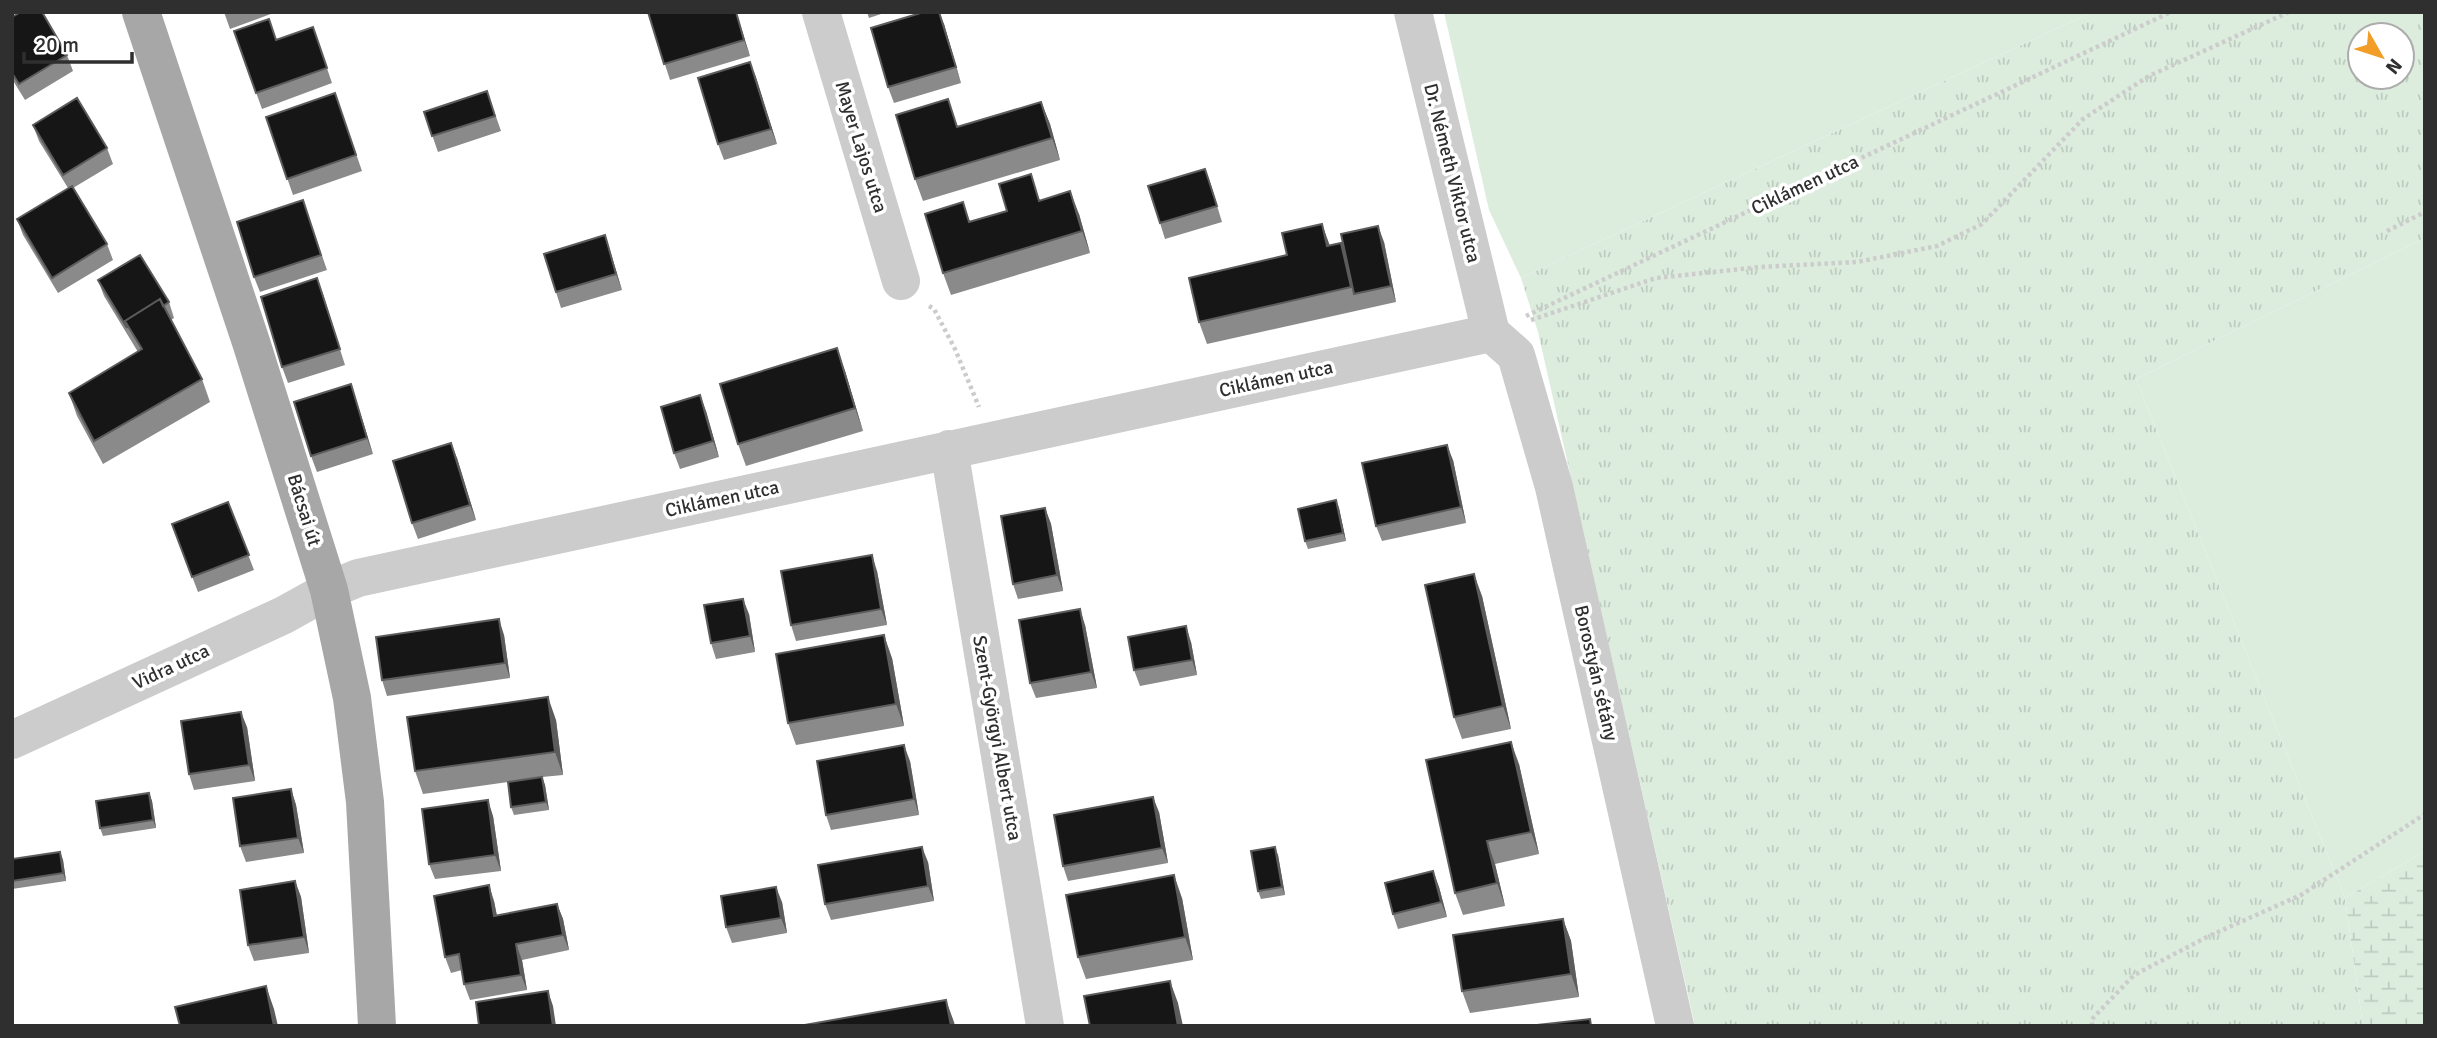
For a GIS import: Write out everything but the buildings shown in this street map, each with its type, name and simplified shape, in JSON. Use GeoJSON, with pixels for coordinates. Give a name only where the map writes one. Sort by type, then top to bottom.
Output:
{"type":"FeatureCollection","features":[{"type":"Feature","properties":{"kind":"main road","name":"Bácsai út"},"geometry":{"type":"LineString","coordinates":[[141,12],[251,342],[328,590],[352,698],[365,802],[377,1026]]}},
{"type":"Feature","properties":{"kind":"street","name":"Mayer Lajos utca"},"geometry":{"type":"LineString","coordinates":[[821,12],[901,281]]}},
{"type":"Feature","properties":{"kind":"street","name":"Dr. Németh Viktor utca"},"geometry":{"type":"LineString","coordinates":[[1413,12],[1491,333]]}},
{"type":"Feature","properties":{"kind":"street","name":"Ciklámen utca"},"geometry":{"type":"LineString","coordinates":[[328,590],[358,578],[1491,333]]}},
{"type":"Feature","properties":{"kind":"street","name":"Borostyán sétány"},"geometry":{"type":"LineString","coordinates":[[1491,333],[1516,355],[1554,487],[1675,1026]]}},
{"type":"Feature","properties":{"kind":"street","name":"Szent-Györgyi Albert utca"},"geometry":{"type":"LineString","coordinates":[[949,449],[1045,1026]]}},
{"type":"Feature","properties":{"kind":"street","name":"Vidra utca"},"geometry":{"type":"LineString","coordinates":[[12,740],[284,615],[328,590]]}},
{"type":"Feature","properties":{"kind":"path","name":"Ciklámen utca"},"geometry":{"type":"LineString","coordinates":[[1491,333],[2171,12]]}},
{"type":"Feature","properties":{"kind":"path"},"geometry":{"type":"LineString","coordinates":[[1491,333],[1656,278],[1760,267],[1857,262],[1937,246],[1982,223],[2083,119],[2149,76],[2289,12]]}},
{"type":"Feature","properties":{"kind":"path"},"geometry":{"type":"LineString","coordinates":[[2387,231],[2425,212]]}},
{"type":"Feature","properties":{"kind":"path"},"geometry":{"type":"LineString","coordinates":[[901,281],[934,309],[956,349],[990,441]]}},
{"type":"Feature","properties":{"kind":"path"},"geometry":{"type":"LineString","coordinates":[[2092,1026],[2092,1019],[2134,975],[2209,936],[2301,895],[2425,814]]}},
{"type":"Feature","properties":{"kind":"green space"},"geometry":{"type":"Polygon","coordinates":[[[1444,12],[2092,12],[1521,278],[1489,210],[1444,12]]]}},
{"type":"Feature","properties":{"kind":"green space"},"geometry":{"type":"Polygon","coordinates":[[[2092,12],[2425,12],[2425,238],[2136,379],[2345,898],[2363,1026],[1695,1026],[1538,332],[1521,278],[2092,12]]]}},
{"type":"Feature","properties":{"kind":"green space"},"geometry":{"type":"Polygon","coordinates":[[[2425,238],[2425,851],[2345,898],[2136,379],[2425,238]]]}},
{"type":"Feature","properties":{"kind":"green space"},"geometry":{"type":"Polygon","coordinates":[[[2425,851],[2425,1026],[2363,1026],[2345,898],[2425,851]]]}}]}
